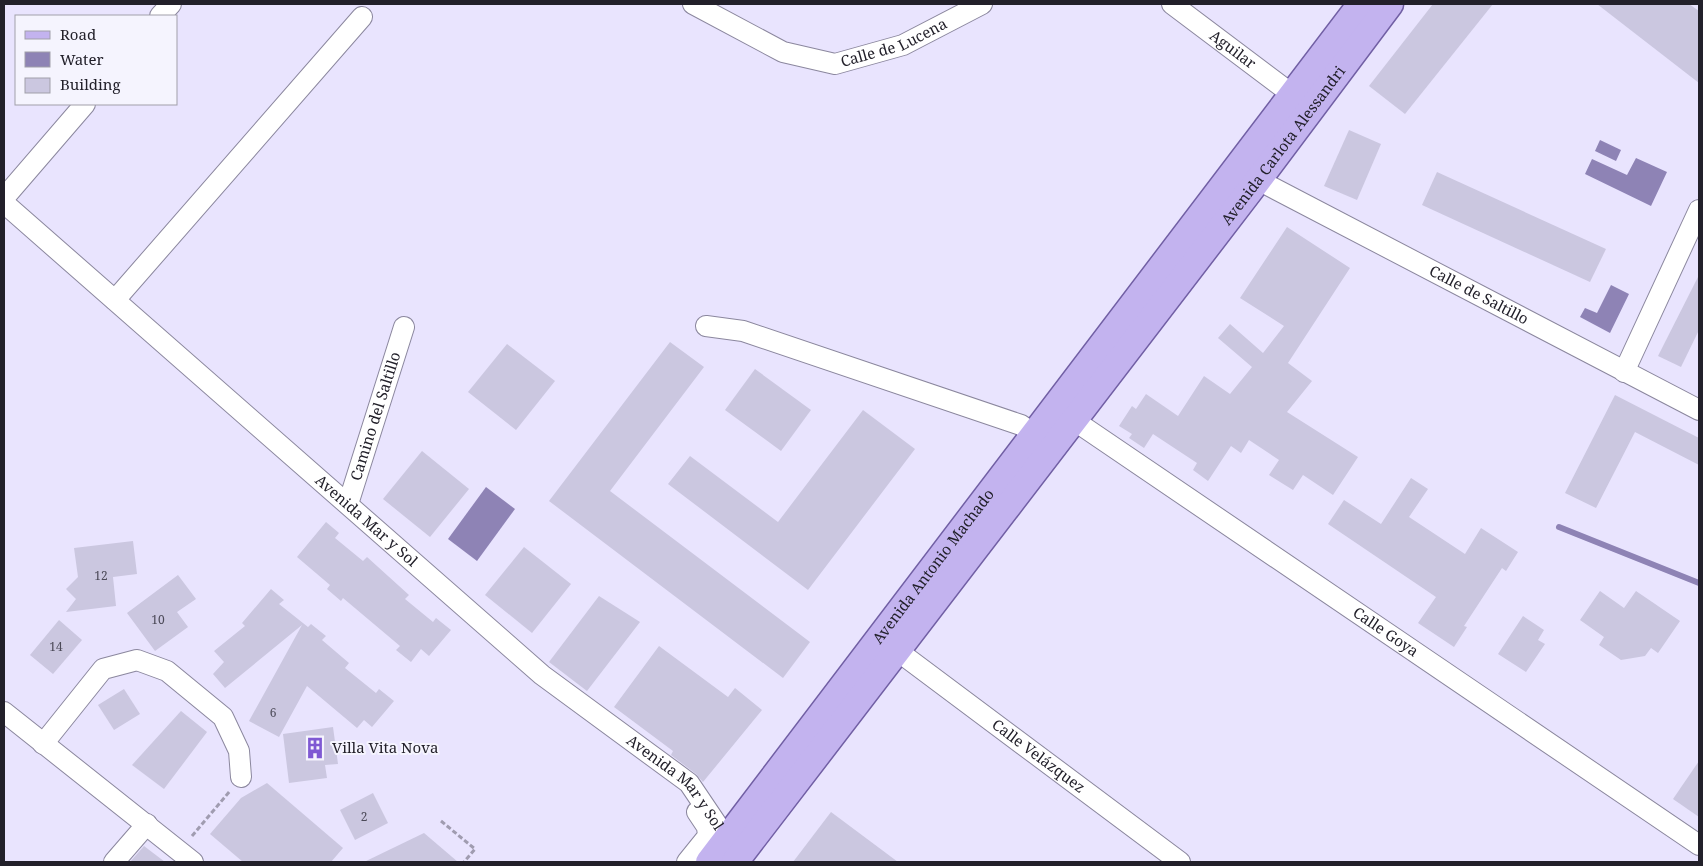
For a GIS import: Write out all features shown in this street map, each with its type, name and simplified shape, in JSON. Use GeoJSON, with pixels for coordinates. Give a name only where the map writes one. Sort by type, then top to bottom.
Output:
{"type":"FeatureCollection","features":[{"type":"Feature","properties":{"kind":"main road","name":"Avenida Carlota Alessandri"},"geometry":{"type":"LineString","coordinates":[[1167,278],[1293,94],[1361,4]]}},
{"type":"Feature","properties":{"kind":"main road","name":"Avenida Carlota Alessandri"},"geometry":{"type":"LineString","coordinates":[[1167,278],[1258,180],[1390,4]]}},
{"type":"Feature","properties":{"kind":"main road","name":"Avenida Antonio Machado"},"geometry":{"type":"LineString","coordinates":[[710,862],[742,835],[888,644],[1072,419],[1167,278]]}},
{"type":"Feature","properties":{"kind":"main road","name":"Avenida Antonio Machado"},"geometry":{"type":"LineString","coordinates":[[888,644],[1033,433],[1167,278]]}},
{"type":"Feature","properties":{"kind":"main road","name":"Avenida Antonio Machado"},"geometry":{"type":"LineString","coordinates":[[735,862],[742,835]]}},
{"type":"Feature","properties":{"kind":"street"},"geometry":{"type":"LineString","coordinates":[[161,15],[171,4]]}},
{"type":"Feature","properties":{"kind":"street","name":"Calle de Lucena"},"geometry":{"type":"LineString","coordinates":[[693,4],[783,52],[835,64],[903,45],[982,4]]}},
{"type":"Feature","properties":{"kind":"street","name":"Aguilar"},"geometry":{"type":"LineString","coordinates":[[1172,4],[1293,94]]}},
{"type":"Feature","properties":{"kind":"street"},"geometry":{"type":"LineString","coordinates":[[115,300],[362,17]]}},
{"type":"Feature","properties":{"kind":"street"},"geometry":{"type":"LineString","coordinates":[[4,198],[84,105]]}},
{"type":"Feature","properties":{"kind":"street","name":"Calle de Saltillo"},"geometry":{"type":"LineString","coordinates":[[1258,180],[1699,410]]}},
{"type":"Feature","properties":{"kind":"street","name":"Avenida Mar y Sol"},"geometry":{"type":"LineString","coordinates":[[4,203],[542,675],[689,783],[720,829],[742,835]]}},
{"type":"Feature","properties":{"kind":"street"},"geometry":{"type":"LineString","coordinates":[[1624,372],[1699,210]]}},
{"type":"Feature","properties":{"kind":"street"},"geometry":{"type":"LineString","coordinates":[[706,326],[743,330],[1021,425],[1033,433]]}},
{"type":"Feature","properties":{"kind":"street","name":"Camino del Saltillo"},"geometry":{"type":"LineString","coordinates":[[348,504],[404,327]]}},
{"type":"Feature","properties":{"kind":"street","name":"Calle Goya"},"geometry":{"type":"LineString","coordinates":[[1072,419],[1699,845]]}},
{"type":"Feature","properties":{"kind":"street","name":"Calle Velázquez"},"geometry":{"type":"LineString","coordinates":[[888,644],[1180,862]]}},
{"type":"Feature","properties":{"kind":"street"},"geometry":{"type":"LineString","coordinates":[[43,744],[103,669],[137,660],[167,671],[223,717],[239,751],[241,777]]}},
{"type":"Feature","properties":{"kind":"street"},"geometry":{"type":"LineString","coordinates":[[4,712],[187,857]]}},
{"type":"Feature","properties":{"kind":"street"},"geometry":{"type":"LineString","coordinates":[[676,789],[693,805],[707,827],[708,836],[687,862]]}},
{"type":"Feature","properties":{"kind":"street"},"geometry":{"type":"LineString","coordinates":[[114,862],[147,824]]}},
{"type":"Feature","properties":{"kind":"path"},"geometry":{"type":"LineString","coordinates":[[202,825],[241,777]]}},
{"type":"Feature","properties":{"kind":"path"},"geometry":{"type":"LineString","coordinates":[[441,821],[475,849],[464,862]]}},
{"type":"Feature","properties":{"kind":"water"},"geometry":{"type":"Polygon","coordinates":[[[1600,140],[1621,150],[1616,161],[1595,151],[1600,140]]]}},
{"type":"Feature","properties":{"kind":"water"},"geometry":{"type":"Polygon","coordinates":[[[1636,158],[1667,172],[1651,206],[1585,174],[1592,159],[1627,175],[1636,158]]]}},
{"type":"Feature","properties":{"kind":"water"},"geometry":{"type":"Polygon","coordinates":[[[1611,285],[1629,294],[1610,333],[1580,317],[1585,308],[1597,313],[1611,285]]]}},
{"type":"Feature","properties":{"kind":"water"},"geometry":{"type":"Polygon","coordinates":[[[486,487],[515,509],[477,561],[448,539],[486,487]]]}},
{"type":"Feature","properties":{"kind":"building"},"geometry":{"type":"Polygon","coordinates":[[[1433,4],[1493,4],[1405,114],[1369,86],[1433,4]]]}},
{"type":"Feature","properties":{"kind":"building"},"geometry":{"type":"Polygon","coordinates":[[[1597,4],[1689,4],[1699,11],[1699,83],[1597,4]]]}},
{"type":"Feature","properties":{"kind":"building"},"geometry":{"type":"Polygon","coordinates":[[[1349,130],[1381,144],[1357,200],[1324,186],[1349,130]]]}},
{"type":"Feature","properties":{"kind":"building"},"geometry":{"type":"Polygon","coordinates":[[[1437,172],[1606,249],[1590,282],[1422,205],[1437,172]]]}},
{"type":"Feature","properties":{"kind":"building"},"geometry":{"type":"Polygon","coordinates":[[[1287,227],[1350,268],[1288,363],[1312,381],[1287,412],[1358,457],[1333,495],[1303,475],[1293,490],[1269,475],[1279,460],[1249,440],[1241,453],[1231,446],[1208,481],[1193,470],[1197,463],[1153,434],[1144,448],[1129,438],[1132,434],[1119,426],[1132,406],[1136,409],[1146,394],[1178,416],[1204,376],[1230,394],[1252,367],[1218,338],[1230,324],[1263,353],[1284,326],[1240,298],[1287,227]]]}},
{"type":"Feature","properties":{"kind":"building"},"geometry":{"type":"Polygon","coordinates":[[[1699,275],[1699,330],[1681,367],[1658,356],[1699,275]]]}},
{"type":"Feature","properties":{"kind":"building"},"geometry":{"type":"Polygon","coordinates":[[[670,342],[704,367],[610,491],[810,642],[783,678],[549,501],[670,342]]]}},
{"type":"Feature","properties":{"kind":"building"},"geometry":{"type":"Polygon","coordinates":[[[507,344],[555,381],[516,430],[468,392],[507,344]]]}},
{"type":"Feature","properties":{"kind":"building"},"geometry":{"type":"Polygon","coordinates":[[[755,369],[811,410],[781,451],[725,410],[755,369]]]}},
{"type":"Feature","properties":{"kind":"building"},"geometry":{"type":"Polygon","coordinates":[[[1615,395],[1699,438],[1699,465],[1635,432],[1596,508],[1565,493],[1615,395]]]}},
{"type":"Feature","properties":{"kind":"building"},"geometry":{"type":"Polygon","coordinates":[[[863,410],[915,449],[808,590],[668,484],[690,456],[778,522],[863,410]]]}},
{"type":"Feature","properties":{"kind":"building"},"geometry":{"type":"Polygon","coordinates":[[[422,451],[469,489],[430,537],[383,499],[422,451]]]}},
{"type":"Feature","properties":{"kind":"building"},"geometry":{"type":"Polygon","coordinates":[[[1411,478],[1428,489],[1409,517],[1465,554],[1481,528],[1518,552],[1506,571],[1502,568],[1464,626],[1467,627],[1454,647],[1418,623],[1436,597],[1328,524],[1344,500],[1381,524],[1411,478]]]}},
{"type":"Feature","properties":{"kind":"building"},"geometry":{"type":"Polygon","coordinates":[[[326,522],[339,533],[335,538],[363,561],[367,557],[409,595],[405,599],[433,622],[436,618],[451,630],[429,656],[421,649],[411,662],[396,650],[400,646],[343,598],[341,601],[327,589],[330,585],[297,557],[326,522]]]}},
{"type":"Feature","properties":{"kind":"building"},"geometry":{"type":"Polygon","coordinates":[[[133,541],[137,574],[113,577],[116,606],[66,612],[76,599],[66,589],[78,577],[74,548],[133,541]]]}},
{"type":"Feature","properties":{"kind":"building"},"geometry":{"type":"Polygon","coordinates":[[[524,547],[571,584],[532,633],[485,595],[524,547]]]}},
{"type":"Feature","properties":{"kind":"building"},"geometry":{"type":"Polygon","coordinates":[[[178,575],[196,599],[177,612],[188,627],[155,651],[127,613],[178,575]]]}},
{"type":"Feature","properties":{"kind":"building"},"geometry":{"type":"Polygon","coordinates":[[[271,589],[284,600],[279,604],[308,627],[311,624],[326,636],[322,640],[349,663],[345,668],[376,693],[379,689],[394,701],[372,727],[364,720],[357,728],[307,686],[279,737],[249,721],[302,625],[225,688],[213,674],[224,662],[214,651],[245,626],[242,623],[271,589]]]}},
{"type":"Feature","properties":{"kind":"building"},"geometry":{"type":"Polygon","coordinates":[[[1600,591],[1624,608],[1636,591],[1680,621],[1658,653],[1651,648],[1645,656],[1621,660],[1599,645],[1604,637],[1580,620],[1600,591]]]}},
{"type":"Feature","properties":{"kind":"building"},"geometry":{"type":"Polygon","coordinates":[[[599,596],[640,622],[587,691],[549,662],[599,596]]]}},
{"type":"Feature","properties":{"kind":"building"},"geometry":{"type":"Polygon","coordinates":[[[1523,616],[1544,630],[1538,640],[1545,644],[1526,672],[1498,654],[1523,616]]]}},
{"type":"Feature","properties":{"kind":"building"},"geometry":{"type":"Polygon","coordinates":[[[59,620],[82,640],[53,674],[30,655],[59,620]]]}},
{"type":"Feature","properties":{"kind":"building"},"geometry":{"type":"Polygon","coordinates":[[[659,646],[728,697],[735,688],[762,710],[703,782],[696,774],[671,755],[673,751],[614,707],[659,646]]]}},
{"type":"Feature","properties":{"kind":"building"},"geometry":{"type":"Polygon","coordinates":[[[124,689],[140,714],[114,730],[98,705],[124,689]]]}},
{"type":"Feature","properties":{"kind":"building"},"geometry":{"type":"Polygon","coordinates":[[[181,711],[207,732],[164,789],[132,765],[181,711]]]}},
{"type":"Feature","properties":{"kind":"building","name":"Villa Vita Nova"},"geometry":{"type":"Polygon","coordinates":[[[333,727],[338,764],[325,765],[327,778],[289,783],[283,734],[333,727]]]}},
{"type":"Feature","properties":{"kind":"building"},"geometry":{"type":"Polygon","coordinates":[[[1699,761],[1699,817],[1673,799],[1699,761]]]}},
{"type":"Feature","properties":{"kind":"building"},"geometry":{"type":"Polygon","coordinates":[[[267,783],[343,848],[331,862],[243,862],[210,834],[241,798],[267,783]]]}},
{"type":"Feature","properties":{"kind":"building"},"geometry":{"type":"Polygon","coordinates":[[[373,793],[388,823],[355,840],[340,810],[373,793]]]}},
{"type":"Feature","properties":{"kind":"building"},"geometry":{"type":"Polygon","coordinates":[[[831,812],[898,862],[793,862],[831,812]]]}},
{"type":"Feature","properties":{"kind":"building"},"geometry":{"type":"Polygon","coordinates":[[[424,833],[458,862],[364,862],[424,833]]]}},
{"type":"Feature","properties":{"kind":"building"},"geometry":{"type":"Polygon","coordinates":[[[144,846],[165,862],[130,862],[144,846]]]}},
{"type":"Feature","properties":{"kind":"waterway"},"geometry":{"type":"LineString","coordinates":[[1559,527],[1699,583]]}},
{"type":"Feature","properties":{"kind":"place","name":"Villa Vita Nova"},"geometry":{"type":"Point","coordinates":[315,748]}}]}
